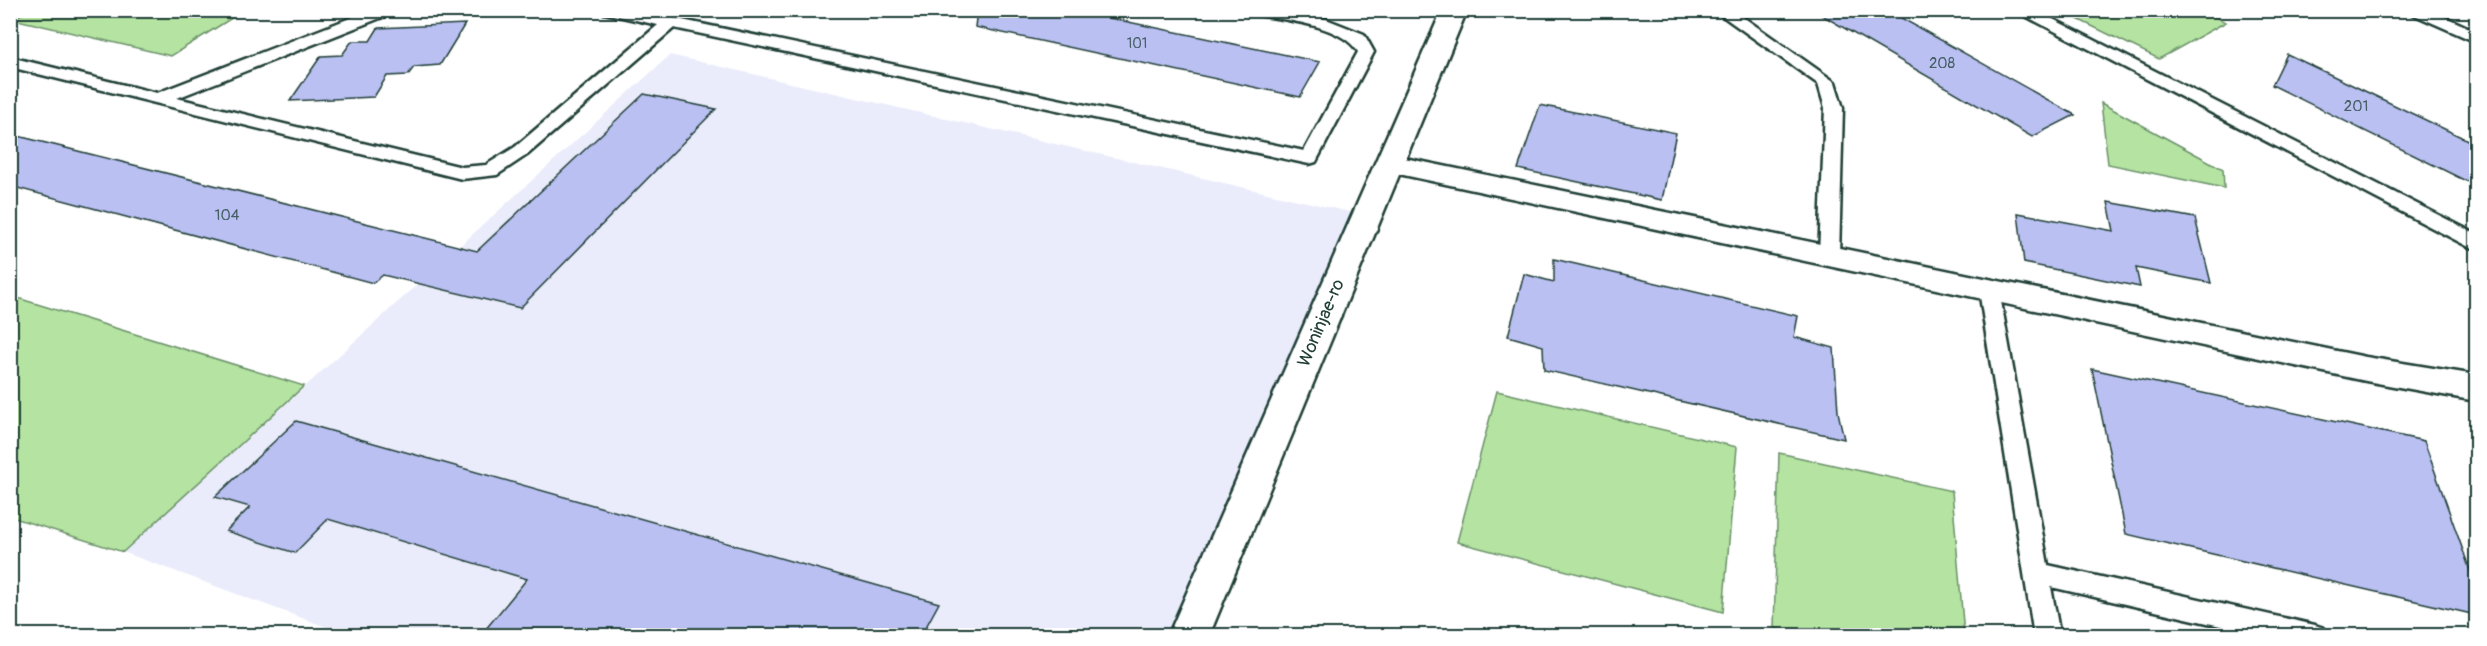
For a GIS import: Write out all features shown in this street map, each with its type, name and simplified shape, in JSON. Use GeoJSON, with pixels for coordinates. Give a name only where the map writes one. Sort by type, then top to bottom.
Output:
{"type":"FeatureCollection","features":[{"type":"Feature","properties":{"kind":"street","name":"Woninjae-ro"},"geometry":{"type":"LineString","coordinates":[[1188,636],[1455,10]]}},
{"type":"Feature","properties":{"kind":"street"},"geometry":{"type":"LineString","coordinates":[[1389,164],[2366,369],[2476,388]]}},
{"type":"Feature","properties":{"kind":"lane"},"geometry":{"type":"LineString","coordinates":[[157,99],[387,10]]}},
{"type":"Feature","properties":{"kind":"lane"},"geometry":{"type":"LineString","coordinates":[[610,10],[1309,158],[1366,52],[1358,38],[1320,22],[1257,10]]}},
{"type":"Feature","properties":{"kind":"lane"},"geometry":{"type":"LineString","coordinates":[[1722,10],[1826,82],[1834,108],[1830,256]]}},
{"type":"Feature","properties":{"kind":"lane"},"geometry":{"type":"LineString","coordinates":[[2022,10],[2476,242]]}},
{"type":"Feature","properties":{"kind":"lane"},"geometry":{"type":"LineString","coordinates":[[2416,10],[2476,37]]}},
{"type":"Feature","properties":{"kind":"lane"},"geometry":{"type":"LineString","coordinates":[[10,62],[462,173],[490,171],[521,151],[670,23]]}},
{"type":"Feature","properties":{"kind":"lane"},"geometry":{"type":"LineString","coordinates":[[1989,290],[2047,636]]}},
{"type":"Feature","properties":{"kind":"lane"},"geometry":{"type":"LineString","coordinates":[[2036,573],[2315,636]]}},
{"type":"Feature","properties":{"kind":"shaded area"},"geometry":{"type":"Polygon","coordinates":[[[670,55],[1367,216],[1188,635],[348,635],[123,552],[670,55]]]}},
{"type":"Feature","properties":{"kind":"green space"},"geometry":{"type":"Polygon","coordinates":[[[28,10],[243,11],[171,56],[13,19],[28,10]]]}},
{"type":"Feature","properties":{"kind":"green space"},"geometry":{"type":"Polygon","coordinates":[[[2061,11],[2201,11],[2226,22],[2159,59],[2061,11]]]}},
{"type":"Feature","properties":{"kind":"green space"},"geometry":{"type":"Polygon","coordinates":[[[2101,103],[2223,169],[2224,188],[2108,164],[2101,103]]]}},
{"type":"Feature","properties":{"kind":"green space"},"geometry":{"type":"Polygon","coordinates":[[[10,296],[304,386],[123,552],[11,517],[10,296]]]}},
{"type":"Feature","properties":{"kind":"green space"},"geometry":{"type":"Polygon","coordinates":[[[1497,391],[1737,447],[1723,612],[1457,542],[1497,391]]]}},
{"type":"Feature","properties":{"kind":"green space"},"geometry":{"type":"Polygon","coordinates":[[[1779,453],[1952,491],[1964,635],[1806,636],[1774,628],[1779,453]]]}},
{"type":"Feature","properties":{"kind":"building"},"geometry":{"type":"Polygon","coordinates":[[[977,10],[1071,10],[1320,62],[1300,97],[975,27],[977,10]]]}},
{"type":"Feature","properties":{"kind":"building"},"geometry":{"type":"Polygon","coordinates":[[[1813,10],[1887,10],[2075,115],[2032,137],[1813,10]]]}},
{"type":"Feature","properties":{"kind":"building"},"geometry":{"type":"Polygon","coordinates":[[[465,24],[440,65],[414,67],[408,75],[387,76],[374,97],[290,101],[321,56],[342,55],[352,41],[370,41],[378,28],[465,24]]]}},
{"type":"Feature","properties":{"kind":"building"},"geometry":{"type":"Polygon","coordinates":[[[2287,54],[2476,144],[2476,186],[2272,85],[2287,54]]]}},
{"type":"Feature","properties":{"kind":"building"},"geometry":{"type":"Polygon","coordinates":[[[644,94],[716,109],[520,308],[383,275],[373,283],[10,186],[10,134],[477,251],[644,94]]]}},
{"type":"Feature","properties":{"kind":"building"},"geometry":{"type":"Polygon","coordinates":[[[1540,105],[1676,133],[1662,200],[1518,169],[1540,105]]]}},
{"type":"Feature","properties":{"kind":"building"},"geometry":{"type":"Polygon","coordinates":[[[2108,202],[2195,218],[2211,283],[2136,268],[2140,287],[2024,263],[2018,213],[2114,231],[2108,202]]]}},
{"type":"Feature","properties":{"kind":"building"},"geometry":{"type":"Polygon","coordinates":[[[1554,259],[1798,316],[1794,337],[1834,348],[1838,412],[1844,439],[1544,370],[1543,346],[1508,336],[1524,274],[1554,282],[1554,259]]]}},
{"type":"Feature","properties":{"kind":"building"},"geometry":{"type":"Polygon","coordinates":[[[2092,369],[2424,441],[2476,587],[2476,615],[2126,534],[2092,369]]]}},
{"type":"Feature","properties":{"kind":"building"},"geometry":{"type":"Polygon","coordinates":[[[296,421],[939,603],[921,636],[480,636],[527,579],[328,519],[295,553],[226,531],[250,507],[215,497],[296,421]]]}}]}
